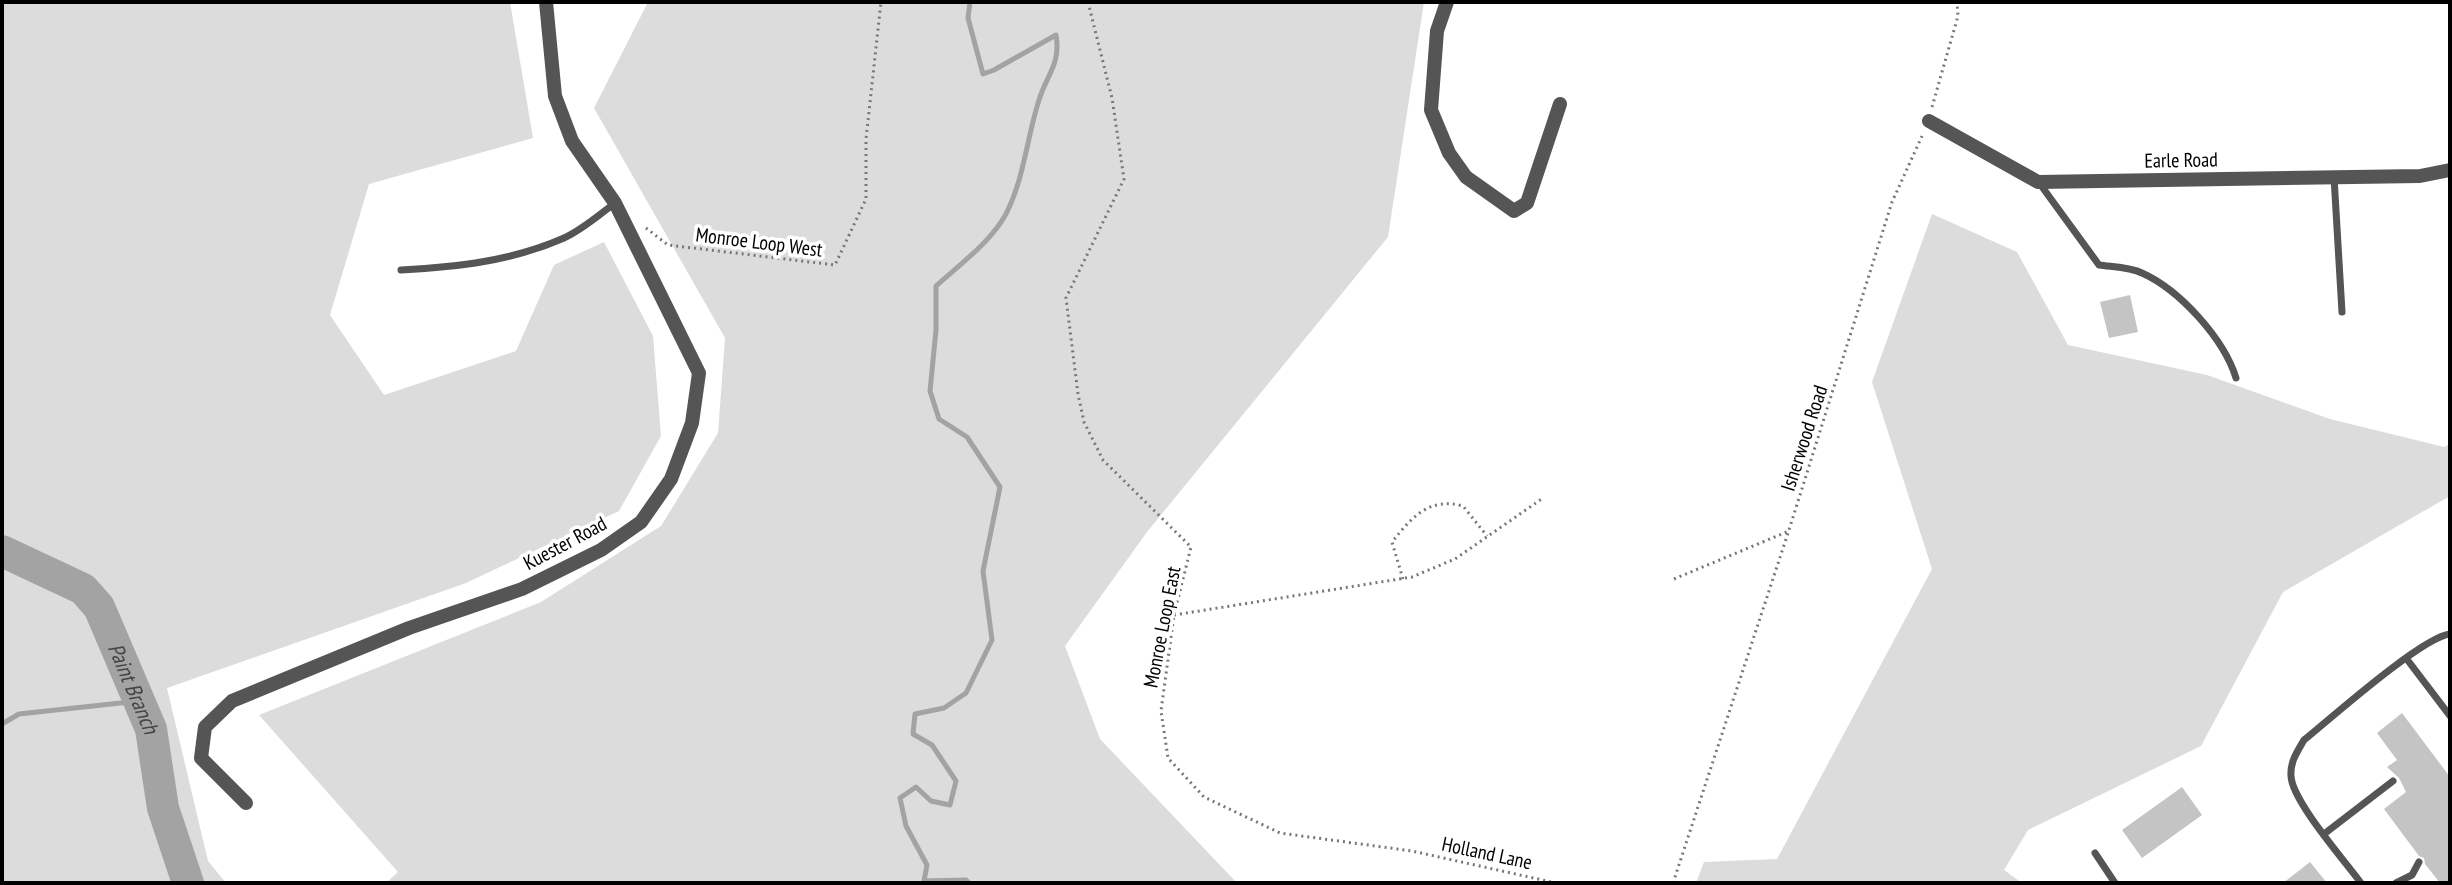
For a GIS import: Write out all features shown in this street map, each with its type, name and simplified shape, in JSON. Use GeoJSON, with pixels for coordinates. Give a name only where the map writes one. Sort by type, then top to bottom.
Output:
{"type":"FeatureCollection","features":[{"type":"Feature","properties":{"kind":"street","name":"Kuester Road"},"geometry":{"type":"LineString","coordinates":[[246,803],[201,758],[205,727],[232,701],[409,628],[522,589],[601,550],[641,522],[671,479],[692,423],[699,373],[615,203],[572,141],[555,96],[546,2]]}},
{"type":"Feature","properties":{"kind":"street"},"geometry":{"type":"LineString","coordinates":[[1447,2],[1437,31],[1431,110],[1449,153],[1466,177],[1514,211],[1527,203],[1560,104]]}},
{"type":"Feature","properties":{"kind":"street"},"geometry":{"type":"LineString","coordinates":[[1929,121],[2038,182]]}},
{"type":"Feature","properties":{"kind":"street","name":"Earle Road"},"geometry":{"type":"LineString","coordinates":[[2038,182],[2420,176],[2450,170]]}},
{"type":"Feature","properties":{"kind":"lane"},"geometry":{"type":"LineString","coordinates":[[2334,177],[2342,312]]}},
{"type":"Feature","properties":{"kind":"lane"},"geometry":{"type":"LineString","coordinates":[[2038,182],[2099,265],[2140,271],[2169,288],[2208,329],[2230,362],[2236,378]]}},
{"type":"Feature","properties":{"kind":"lane"},"geometry":{"type":"LineString","coordinates":[[401,270],[462,267],[517,254],[566,237],[615,203]]}},
{"type":"Feature","properties":{"kind":"lane"},"geometry":{"type":"LineString","coordinates":[[2361,883],[2299,800],[2291,778],[2294,757],[2304,740],[2406,658],[2433,639],[2450,634]]}},
{"type":"Feature","properties":{"kind":"lane"},"geometry":{"type":"LineString","coordinates":[[2406,658],[2450,716]]}},
{"type":"Feature","properties":{"kind":"lane"},"geometry":{"type":"LineString","coordinates":[[2324,834],[2393,781]]}},
{"type":"Feature","properties":{"kind":"lane"},"geometry":{"type":"LineString","coordinates":[[2095,853],[2115,883]]}},
{"type":"Feature","properties":{"kind":"lane"},"geometry":{"type":"LineString","coordinates":[[2396,883],[2412,875],[2419,862]]}},
{"type":"Feature","properties":{"kind":"path","name":"Monroe Loop West"},"geometry":{"type":"LineString","coordinates":[[636,220],[668,245],[835,265],[866,199],[866,139],[881,2]]}},
{"type":"Feature","properties":{"kind":"path","name":"Monroe Loop East"},"geometry":{"type":"LineString","coordinates":[[1088,2],[1112,98],[1124,179],[1066,298],[1084,422],[1103,460],[1191,547],[1174,615],[1161,711],[1168,758],[1204,797],[1280,833],[1412,851]]}},
{"type":"Feature","properties":{"kind":"path","name":"Isherwood Road"},"geometry":{"type":"LineString","coordinates":[[1673,883],[1892,202],[1929,121],[1958,16],[1957,2]]}},
{"type":"Feature","properties":{"kind":"path"},"geometry":{"type":"LineString","coordinates":[[1174,615],[1403,579],[1455,559],[1543,498]]}},
{"type":"Feature","properties":{"kind":"path"},"geometry":{"type":"LineString","coordinates":[[1403,579],[1392,542],[1412,518],[1439,502],[1463,506],[1487,536]]}},
{"type":"Feature","properties":{"kind":"path"},"geometry":{"type":"LineString","coordinates":[[1674,579],[1789,530]]}},
{"type":"Feature","properties":{"kind":"path","name":"Holland Lane"},"geometry":{"type":"LineString","coordinates":[[1412,851],[1556,883]]}},
{"type":"Feature","properties":{"kind":"shaded area"},"geometry":{"type":"Polygon","coordinates":[[[2,2],[510,2],[533,138],[369,184],[330,315],[384,395],[516,351],[554,265],[604,242],[653,336],[661,436],[619,511],[466,583],[167,688],[208,861],[226,883],[2,883],[2,2]]]}},
{"type":"Feature","properties":{"kind":"shaded area"},"geometry":{"type":"Polygon","coordinates":[[[648,2],[1424,2],[1388,237],[1147,532],[1065,646],[1100,739],[1237,883],[386,883],[398,872],[259,715],[541,602],[661,526],[718,433],[725,338],[594,108],[648,2]]]}},
{"type":"Feature","properties":{"kind":"shaded area"},"geometry":{"type":"Polygon","coordinates":[[[1932,214],[2017,252],[2068,345],[2207,375],[2330,419],[2444,447],[2450,444],[2450,496],[2283,592],[2201,746],[2028,830],[2004,870],[2022,883],[1696,883],[1704,862],[1777,859],[1932,569],[1872,382],[1932,214]]]}},
{"type":"Feature","properties":{"kind":"building"},"geometry":{"type":"Polygon","coordinates":[[[2130,295],[2138,332],[2109,338],[2100,302],[2130,295]]]}},
{"type":"Feature","properties":{"kind":"building"},"geometry":{"type":"Polygon","coordinates":[[[2402,713],[2450,777],[2450,879],[2445,883],[2440,883],[2384,809],[2406,792],[2399,778],[2387,767],[2397,760],[2377,733],[2402,713]]]}},
{"type":"Feature","properties":{"kind":"building"},"geometry":{"type":"Polygon","coordinates":[[[2182,787],[2202,815],[2142,858],[2122,830],[2182,787]]]}},
{"type":"Feature","properties":{"kind":"building"},"geometry":{"type":"Polygon","coordinates":[[[2310,862],[2327,883],[2283,883],[2310,862]]]}},
{"type":"Feature","properties":{"kind":"waterway"},"geometry":{"type":"LineString","coordinates":[[969,883],[966,880],[924,881],[927,865],[906,826],[900,798],[916,787],[931,801],[950,805],[956,781],[932,745],[913,734],[915,714],[944,708],[966,693],[992,640],[983,571],[1000,487],[967,437],[939,419],[930,391],[936,330],[936,286],[983,244],[1006,214],[1017,187],[1039,100],[1057,54],[1056,35],[983,74],[968,18],[970,2]]}},
{"type":"Feature","properties":{"kind":"waterway","name":"Paint Branch"},"geometry":{"type":"LineString","coordinates":[[2,551],[83,589],[99,607],[151,729],[163,808],[188,883]]}},
{"type":"Feature","properties":{"kind":"waterway"},"geometry":{"type":"LineString","coordinates":[[2,724],[19,714],[139,701]]}}]}
